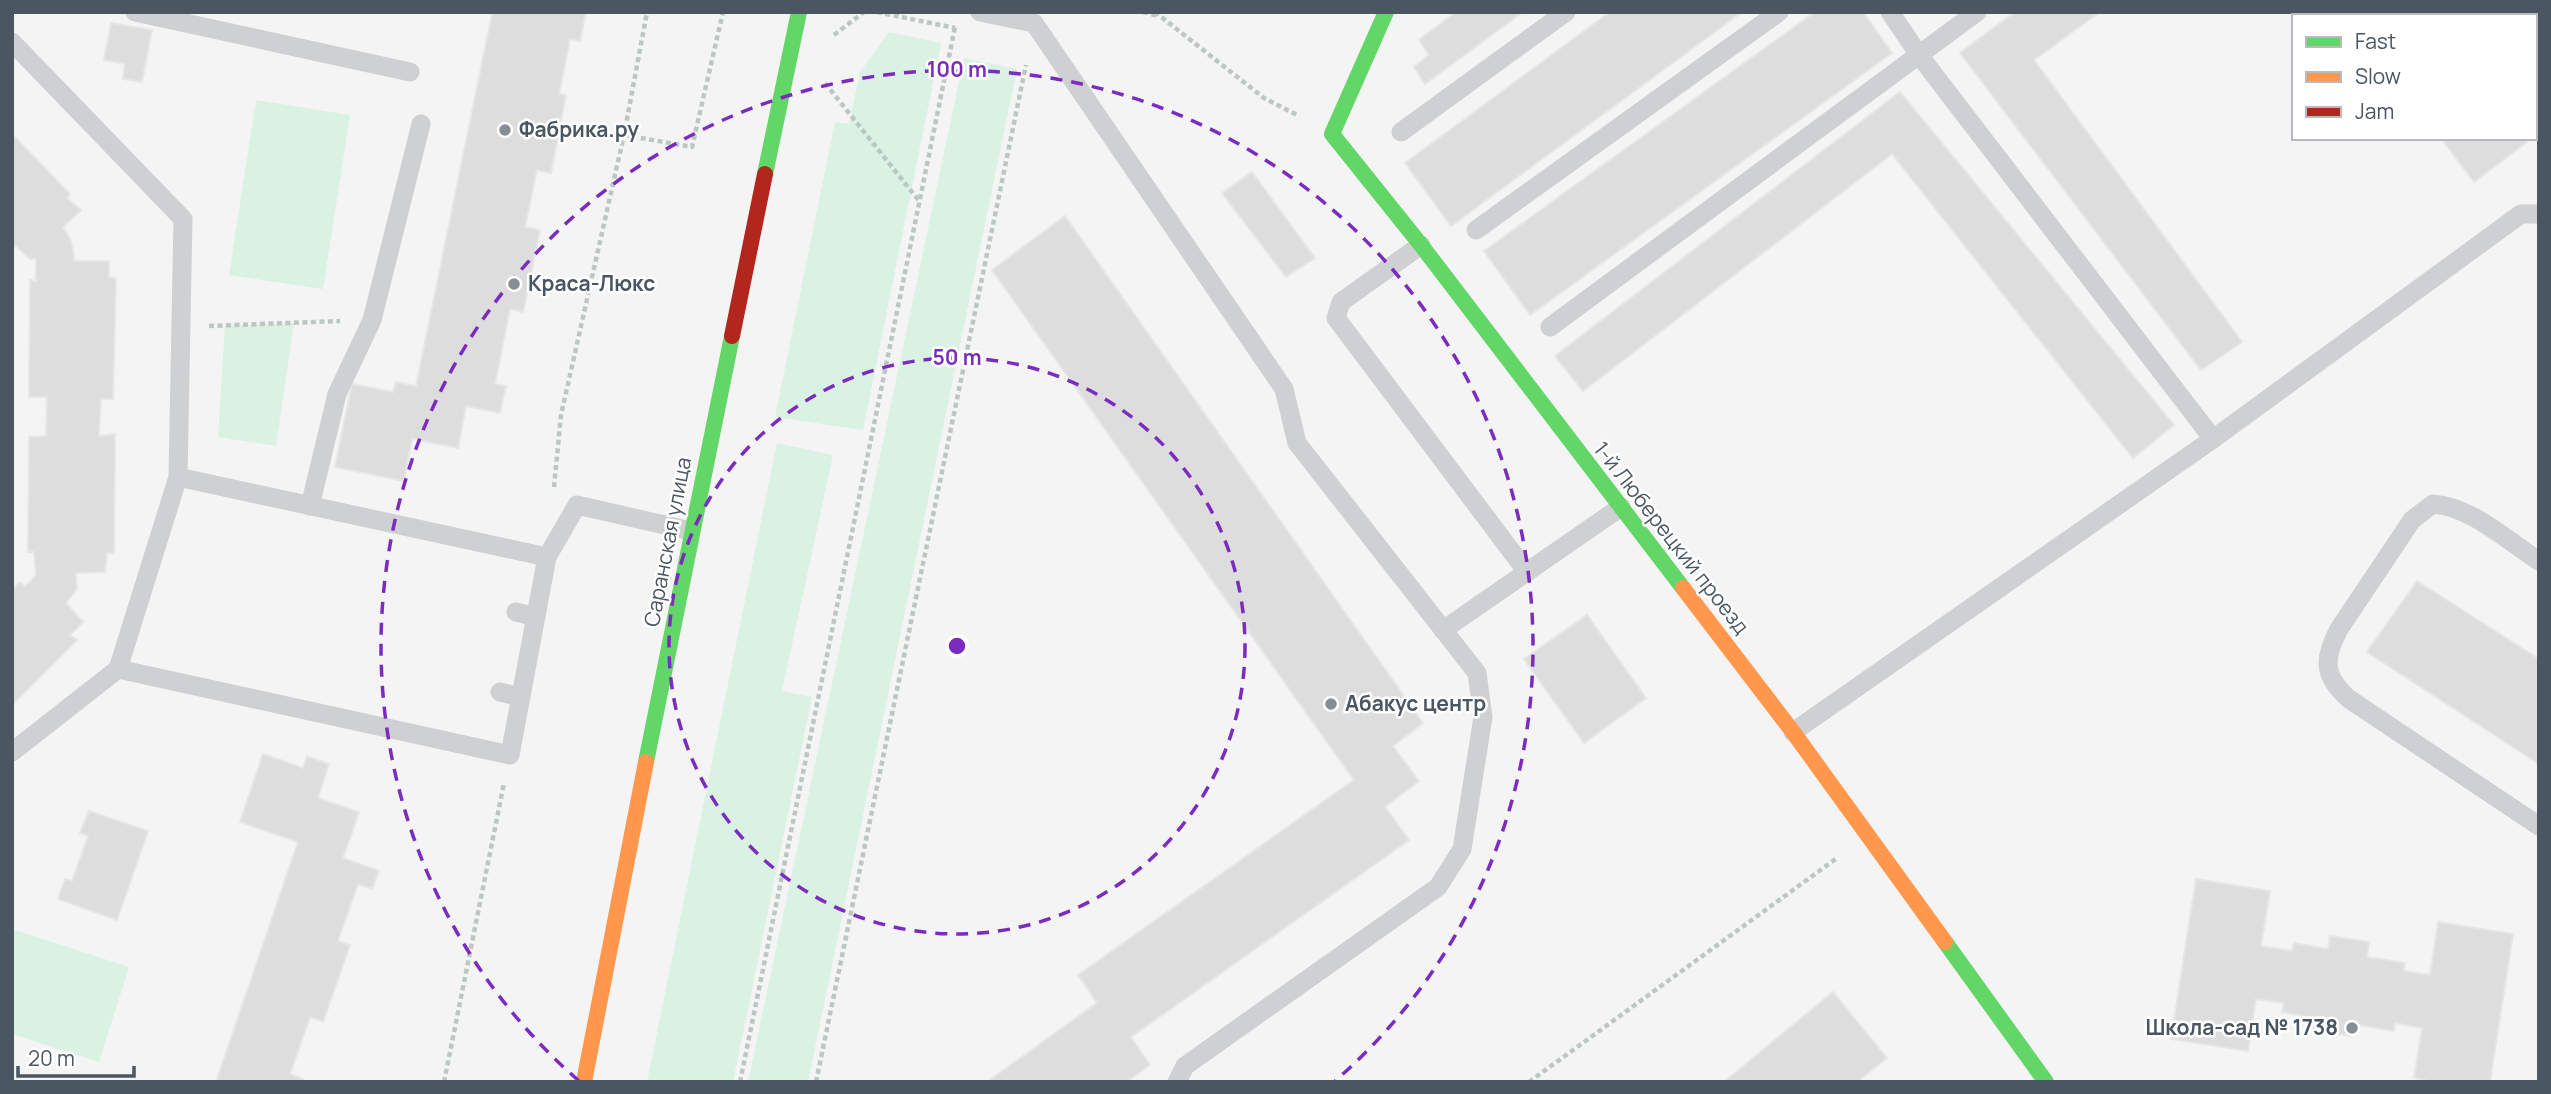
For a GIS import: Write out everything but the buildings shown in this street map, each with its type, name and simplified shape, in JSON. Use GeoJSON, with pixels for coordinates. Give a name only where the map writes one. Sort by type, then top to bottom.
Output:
{"type":"FeatureCollection","features":[{"type":"Feature","properties":{"kind":"street","name":"Саранская улица"},"geometry":{"type":"LineString","coordinates":[[584,1082],[691,531],[799,12]]}},
{"type":"Feature","properties":{"kind":"street"},"geometry":{"type":"LineString","coordinates":[[1332,134],[1386,12]]}},
{"type":"Feature","properties":{"kind":"street","name":"1-й Люберецкий проезд"},"geometry":{"type":"LineString","coordinates":[[1332,134],[1421,245],[1793,732],[2046,1082]]}},
{"type":"Feature","properties":{"kind":"lane"},"geometry":{"type":"LineString","coordinates":[[135,12],[410,72]]}},
{"type":"Feature","properties":{"kind":"lane"},"geometry":{"type":"LineString","coordinates":[[980,12],[1034,23],[1284,389],[1297,443],[1477,673],[1483,717],[1462,849],[1438,887],[1185,1066],[1177,1082]]}},
{"type":"Feature","properties":{"kind":"lane"},"geometry":{"type":"LineString","coordinates":[[1401,132],[1566,12]]}},
{"type":"Feature","properties":{"kind":"lane"},"geometry":{"type":"LineString","coordinates":[[1476,230],[1779,12]]}},
{"type":"Feature","properties":{"kind":"lane"},"geometry":{"type":"LineString","coordinates":[[1890,12],[2213,439]]}},
{"type":"Feature","properties":{"kind":"lane"},"geometry":{"type":"LineString","coordinates":[[1550,327],[1978,12]]}},
{"type":"Feature","properties":{"kind":"lane"},"geometry":{"type":"LineString","coordinates":[[12,41],[183,219],[178,477],[118,669],[12,752]]}},
{"type":"Feature","properties":{"kind":"lane"},"geometry":{"type":"LineString","coordinates":[[310,506],[337,394],[372,320],[421,124]]}},
{"type":"Feature","properties":{"kind":"lane"},"geometry":{"type":"LineString","coordinates":[[1793,732],[2213,439],[2521,214],[2539,214]]}},
{"type":"Feature","properties":{"kind":"lane"},"geometry":{"type":"LineString","coordinates":[[1421,245],[1341,302],[1336,318],[1527,572]]}},
{"type":"Feature","properties":{"kind":"lane"},"geometry":{"type":"LineString","coordinates":[[178,477],[547,557]]}},
{"type":"Feature","properties":{"kind":"lane"},"geometry":{"type":"LineString","coordinates":[[2539,561],[2463,510],[2433,504],[2412,520],[2339,629],[2329,648],[2328,668],[2334,686],[2349,699],[2539,826]]}},
{"type":"Feature","properties":{"kind":"lane"},"geometry":{"type":"LineString","coordinates":[[118,669],[510,755],[547,557],[577,505],[691,531]]}},
{"type":"Feature","properties":{"kind":"lane"},"geometry":{"type":"LineString","coordinates":[[1443,630],[1620,507]]}},
{"type":"Feature","properties":{"kind":"lane"},"geometry":{"type":"LineString","coordinates":[[516,612],[536,617]]}},
{"type":"Feature","properties":{"kind":"lane"},"geometry":{"type":"LineString","coordinates":[[500,692],[521,697]]}},
{"type":"Feature","properties":{"kind":"path"},"geometry":{"type":"LineString","coordinates":[[553,493],[561,415],[624,135],[647,12]]}},
{"type":"Feature","properties":{"kind":"path"},"geometry":{"type":"LineString","coordinates":[[624,135],[692,147],[723,12]]}},
{"type":"Feature","properties":{"kind":"path"},"geometry":{"type":"LineString","coordinates":[[831,47],[834,36],[864,12]]}},
{"type":"Feature","properties":{"kind":"path"},"geometry":{"type":"LineString","coordinates":[[1143,12],[1157,14],[1264,98],[1332,134]]}},
{"type":"Feature","properties":{"kind":"path"},"geometry":{"type":"LineString","coordinates":[[740,1082],[957,20]]}},
{"type":"Feature","properties":{"kind":"path"},"geometry":{"type":"LineString","coordinates":[[816,1082],[1034,23]]}},
{"type":"Feature","properties":{"kind":"path"},"geometry":{"type":"LineString","coordinates":[[822,80],[920,202]]}},
{"type":"Feature","properties":{"kind":"path"},"geometry":{"type":"LineString","coordinates":[[181,327],[372,320]]}},
{"type":"Feature","properties":{"kind":"path"},"geometry":{"type":"LineString","coordinates":[[444,1082],[510,755]]}},
{"type":"Feature","properties":{"kind":"path"},"geometry":{"type":"LineString","coordinates":[[1529,1082],[1869,835]]}},
{"type":"Feature","properties":{"kind":"green space"},"geometry":{"type":"Polygon","coordinates":[[[889,32],[941,43],[863,430],[775,417],[835,122],[849,124],[860,72],[889,32]]]}},
{"type":"Feature","properties":{"kind":"green space"},"geometry":{"type":"Polygon","coordinates":[[[964,58],[1017,69],[808,1082],[748,1082],[964,58]]]}},
{"type":"Feature","properties":{"kind":"green space"},"geometry":{"type":"Polygon","coordinates":[[[256,100],[350,115],[323,289],[229,275],[256,100]]]}},
{"type":"Feature","properties":{"kind":"green space"},"geometry":{"type":"Polygon","coordinates":[[[294,323],[276,446],[218,437],[225,326],[294,323]]]}},
{"type":"Feature","properties":{"kind":"green space"},"geometry":{"type":"Polygon","coordinates":[[[777,443],[833,455],[782,691],[812,697],[733,1082],[647,1082],[777,443]]]}},
{"type":"Feature","properties":{"kind":"green space"},"geometry":{"type":"Polygon","coordinates":[[[12,929],[129,967],[99,1062],[12,1034],[12,929]]]}},
{"type":"Feature","properties":{"kind":"traffic: fast"},"geometry":{"type":"LineString","coordinates":[[765,174],[799,12]]}},
{"type":"Feature","properties":{"kind":"traffic: fast"},"geometry":{"type":"LineString","coordinates":[[1386,12],[1332,134],[1421,245],[1683,588]]}},
{"type":"Feature","properties":{"kind":"traffic: fast"},"geometry":{"type":"LineString","coordinates":[[646,762],[732,336]]}},
{"type":"Feature","properties":{"kind":"traffic: fast"},"geometry":{"type":"LineString","coordinates":[[1945,942],[2046,1082]]}},
{"type":"Feature","properties":{"kind":"traffic: slow"},"geometry":{"type":"LineString","coordinates":[[1683,588],[1793,732],[1945,942]]}},
{"type":"Feature","properties":{"kind":"traffic: slow"},"geometry":{"type":"LineString","coordinates":[[584,1082],[646,762]]}},
{"type":"Feature","properties":{"kind":"traffic: jam"},"geometry":{"type":"LineString","coordinates":[[732,336],[765,174]]}},
{"type":"Feature","properties":{"kind":"place","name":"Фабрика.ру"},"geometry":{"type":"Point","coordinates":[505,130]}},
{"type":"Feature","properties":{"kind":"place","name":"Краса-Люкс"},"geometry":{"type":"Point","coordinates":[514,284]}},
{"type":"Feature","properties":{"kind":"place","name":"Абакус центр"},"geometry":{"type":"Point","coordinates":[1331,704]}},
{"type":"Feature","properties":{"kind":"place","name":"Школа-сад № 1738"},"geometry":{"type":"Point","coordinates":[2352,1028]}}]}
